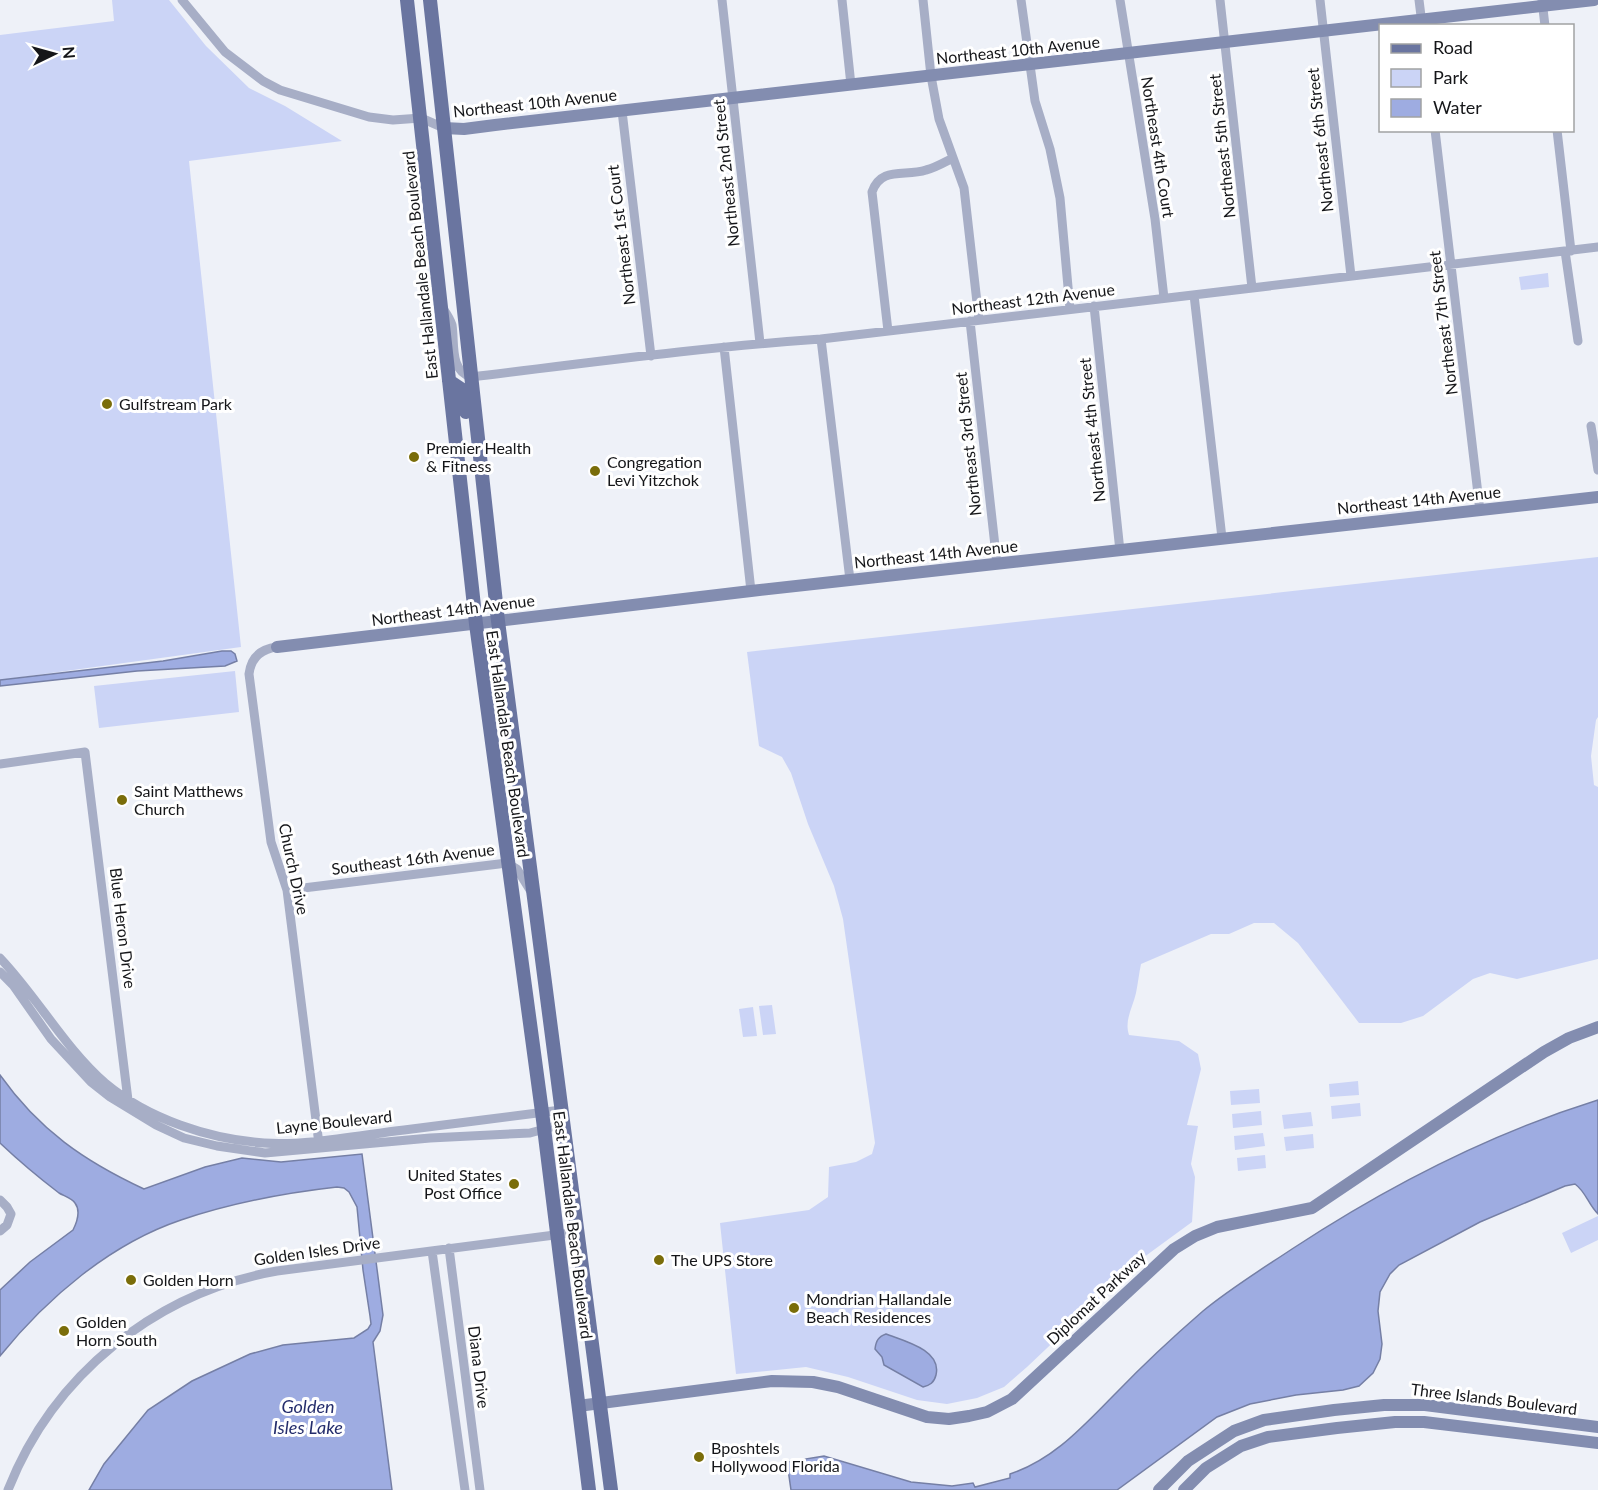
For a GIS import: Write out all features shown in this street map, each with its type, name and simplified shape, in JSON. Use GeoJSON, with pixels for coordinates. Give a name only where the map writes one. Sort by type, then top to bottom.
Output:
{"type":"FeatureCollection","features":[{"type":"Feature","properties":{"kind":"main road","name":"East Hallandale Beach Boulevard"},"geometry":{"type":"LineString","coordinates":[[407,0],[476,624],[542,1112],[589,1490]]}},
{"type":"Feature","properties":{"kind":"main road","name":"East Hallandale Beach Boulevard"},"geometry":{"type":"LineString","coordinates":[[429,0],[498,621],[611,1490]]}},
{"type":"Feature","properties":{"kind":"main road"},"geometry":{"type":"LineString","coordinates":[[449,381],[461,389],[466,404],[470,441],[479,456]]}},
{"type":"Feature","properties":{"kind":"main road"},"geometry":{"type":"LineString","coordinates":[[501,815],[515,843],[529,859]]}},
{"type":"Feature","properties":{"kind":"street"},"geometry":{"type":"LineString","coordinates":[[182,0],[225,52],[254,75],[280,90],[369,117],[393,120],[421,118],[444,128]]}},
{"type":"Feature","properties":{"kind":"street","name":"Northeast 2nd Street"},"geometry":{"type":"LineString","coordinates":[[722,0],[760,343]]}},
{"type":"Feature","properties":{"kind":"street"},"geometry":{"type":"LineString","coordinates":[[842,0],[851,85]]}},
{"type":"Feature","properties":{"kind":"street","name":"Northeast 3rd Street"},"geometry":{"type":"LineString","coordinates":[[923,0],[931,76],[939,119],[964,188],[997,564]]}},
{"type":"Feature","properties":{"kind":"street"},"geometry":{"type":"LineString","coordinates":[[1022,0],[1035,101],[1050,149],[1060,198],[1070,309]]}},
{"type":"Feature","properties":{"kind":"street","name":"Northeast 4th Court"},"geometry":{"type":"LineString","coordinates":[[1120,0],[1155,219],[1164,298]]}},
{"type":"Feature","properties":{"kind":"street","name":"Northeast 5th Street"},"geometry":{"type":"LineString","coordinates":[[1221,0],[1252,288]]}},
{"type":"Feature","properties":{"kind":"street","name":"Northeast 6th Street"},"geometry":{"type":"LineString","coordinates":[[1320,0],[1351,276]]}},
{"type":"Feature","properties":{"kind":"street"},"geometry":{"type":"LineString","coordinates":[[1419,0],[1422,23]]}},
{"type":"Feature","properties":{"kind":"street","name":"Northeast 10th Avenue"},"geometry":{"type":"LineString","coordinates":[[1422,23],[1542,3],[1594,0]]}},
{"type":"Feature","properties":{"kind":"street"},"geometry":{"type":"LineString","coordinates":[[1542,3],[1545,24]]}},
{"type":"Feature","properties":{"kind":"street","name":"Northeast 10th Avenue"},"geometry":{"type":"LineString","coordinates":[[444,128],[464,129],[1379,27]]}},
{"type":"Feature","properties":{"kind":"street","name":"Northeast 1st Court"},"geometry":{"type":"LineString","coordinates":[[622,111],[651,356]]}},
{"type":"Feature","properties":{"kind":"street","name":"Northeast 7th Street"},"geometry":{"type":"LineString","coordinates":[[1435,132],[1480,511]]}},
{"type":"Feature","properties":{"kind":"street"},"geometry":{"type":"LineString","coordinates":[[1557,132],[1578,341]]}},
{"type":"Feature","properties":{"kind":"street"},"geometry":{"type":"LineString","coordinates":[[888,331],[872,192],[876,181],[886,175],[927,170],[953,158]]}},
{"type":"Feature","properties":{"kind":"street","name":"Northeast 12th Avenue"},"geometry":{"type":"LineString","coordinates":[[471,377],[760,343],[821,339],[1598,247]]}},
{"type":"Feature","properties":{"kind":"street"},"geometry":{"type":"LineString","coordinates":[[1194,295],[1222,538]]}},
{"type":"Feature","properties":{"kind":"street"},"geometry":{"type":"LineString","coordinates":[[440,303],[452,324],[457,366],[461,374],[471,377]]}},
{"type":"Feature","properties":{"kind":"street","name":"Northeast 4th Street"},"geometry":{"type":"LineString","coordinates":[[1094,306],[1120,551]]}},
{"type":"Feature","properties":{"kind":"street"},"geometry":{"type":"LineString","coordinates":[[821,339],[850,580]]}},
{"type":"Feature","properties":{"kind":"street"},"geometry":{"type":"LineString","coordinates":[[724,347],[751,591]]}},
{"type":"Feature","properties":{"kind":"street"},"geometry":{"type":"LineString","coordinates":[[1591,426],[1598,470]]}},
{"type":"Feature","properties":{"kind":"street","name":"Northeast 14th Avenue"},"geometry":{"type":"LineString","coordinates":[[277,647],[751,591],[1598,497]]}},
{"type":"Feature","properties":{"kind":"street","name":"Church Drive"},"geometry":{"type":"LineString","coordinates":[[277,647],[269,648],[256,656],[252,661],[249,674],[271,842],[287,890],[319,1145]]}},
{"type":"Feature","properties":{"kind":"street","name":"Blue Heron Drive"},"geometry":{"type":"LineString","coordinates":[[0,764],[86,752],[128,1103]]}},
{"type":"Feature","properties":{"kind":"street"},"geometry":{"type":"LineString","coordinates":[[507,863],[517,869],[534,898]]}},
{"type":"Feature","properties":{"kind":"street","name":"Southeast 16th Avenue"},"geometry":{"type":"LineString","coordinates":[[287,890],[507,863]]}},
{"type":"Feature","properties":{"kind":"street","name":"Layne Boulevard"},"geometry":{"type":"LineString","coordinates":[[0,958],[22,981],[73,1051],[128,1103]]}},
{"type":"Feature","properties":{"kind":"street","name":"Layne Boulevard"},"geometry":{"type":"LineString","coordinates":[[0,972],[13,985],[51,1039],[98,1087],[128,1103],[180,1125],[243,1145],[266,1143],[319,1145],[530,1133],[544,1129],[562,1117]]}},
{"type":"Feature","properties":{"kind":"street","name":"Diplomat Parkway"},"geometry":{"type":"LineString","coordinates":[[578,1406],[779,1381],[813,1382],[838,1387],[927,1418],[949,1419],[987,1412],[1012,1399],[1174,1249],[1195,1236],[1217,1227],[1312,1208],[1544,1052],[1569,1038],[1598,1027]]}},
{"type":"Feature","properties":{"kind":"street","name":"Layne Boulevard"},"geometry":{"type":"LineString","coordinates":[[319,1145],[542,1112],[562,1117]]}},
{"type":"Feature","properties":{"kind":"street"},"geometry":{"type":"LineString","coordinates":[[0,1200],[11,1214],[7,1225],[0,1231]]}},
{"type":"Feature","properties":{"kind":"street","name":"Golden Isles Drive"},"geometry":{"type":"LineString","coordinates":[[8,1490],[31,1440],[73,1383],[96,1360],[134,1330],[175,1304],[196,1294],[246,1277],[277,1270],[578,1232]]}},
{"type":"Feature","properties":{"kind":"street","name":"Diana Drive"},"geometry":{"type":"LineString","coordinates":[[449,1248],[480,1490]]}},
{"type":"Feature","properties":{"kind":"street","name":"Diana Drive"},"geometry":{"type":"LineString","coordinates":[[432,1251],[465,1490]]}},
{"type":"Feature","properties":{"kind":"street"},"geometry":{"type":"LineString","coordinates":[[1399,1404],[1400,1422]]}},
{"type":"Feature","properties":{"kind":"street","name":"Three Islands Boulevard"},"geometry":{"type":"LineString","coordinates":[[1159,1490],[1188,1461],[1234,1431],[1264,1420],[1399,1404],[1425,1405],[1598,1427]]}},
{"type":"Feature","properties":{"kind":"street"},"geometry":{"type":"LineString","coordinates":[[1350,1409],[1352,1426]]}},
{"type":"Feature","properties":{"kind":"street","name":"Three Islands Boulevard"},"geometry":{"type":"LineString","coordinates":[[1184,1490],[1206,1468],[1241,1446],[1268,1437],[1352,1426],[1424,1422],[1598,1443]]}},
{"type":"Feature","properties":{"kind":"green space","name":"Gulfstream Park"},"geometry":{"type":"Polygon","coordinates":[[[112,0],[169,0],[206,46],[249,88],[285,106],[342,141],[189,161],[241,647],[0,680],[0,35],[114,21],[112,0]]]}},
{"type":"Feature","properties":{"kind":"green space"},"geometry":{"type":"Polygon","coordinates":[[[1548,273],[1549,287],[1521,290],[1519,277],[1548,273]]]}},
{"type":"Feature","properties":{"kind":"green space"},"geometry":{"type":"Polygon","coordinates":[[[1598,557],[1598,717],[1591,756],[1594,785],[1598,787],[1598,959],[1517,979],[1490,973],[1473,979],[1423,1016],[1401,1023],[1359,1023],[1298,943],[1274,923],[1254,923],[1229,934],[1211,934],[1141,964],[1136,993],[1128,1019],[1129,1035],[1179,1041],[1198,1054],[1201,1069],[1187,1125],[1198,1126],[1191,1164],[1195,1177],[1192,1222],[1140,1260],[1004,1387],[977,1398],[947,1404],[917,1400],[848,1377],[806,1367],[736,1374],[720,1223],[809,1210],[828,1197],[829,1167],[856,1162],[872,1154],[875,1143],[843,919],[834,886],[808,824],[791,773],[782,757],[759,746],[747,652],[1598,557]]]}},
{"type":"Feature","properties":{"kind":"green space"},"geometry":{"type":"Polygon","coordinates":[[[235,671],[239,712],[99,728],[94,686],[235,671]]]}},
{"type":"Feature","properties":{"kind":"green space"},"geometry":{"type":"Polygon","coordinates":[[[772,1005],[776,1034],[763,1035],[759,1006],[772,1005]]]}},
{"type":"Feature","properties":{"kind":"green space"},"geometry":{"type":"Polygon","coordinates":[[[753,1007],[757,1036],[743,1037],[739,1009],[753,1007]]]}},
{"type":"Feature","properties":{"kind":"green space"},"geometry":{"type":"Polygon","coordinates":[[[1358,1081],[1359,1095],[1330,1097],[1329,1084],[1358,1081]]]}},
{"type":"Feature","properties":{"kind":"green space"},"geometry":{"type":"Polygon","coordinates":[[[1259,1089],[1260,1103],[1231,1105],[1230,1091],[1259,1089]]]}},
{"type":"Feature","properties":{"kind":"green space"},"geometry":{"type":"Polygon","coordinates":[[[1360,1103],[1361,1116],[1332,1119],[1331,1106],[1360,1103]]]}},
{"type":"Feature","properties":{"kind":"green space"},"geometry":{"type":"Polygon","coordinates":[[[1261,1111],[1262,1125],[1233,1128],[1232,1114],[1261,1111]]]}},
{"type":"Feature","properties":{"kind":"green space"},"geometry":{"type":"Polygon","coordinates":[[[1311,1112],[1313,1126],[1284,1129],[1282,1115],[1311,1112]]]}},
{"type":"Feature","properties":{"kind":"green space"},"geometry":{"type":"Polygon","coordinates":[[[1263,1133],[1265,1146],[1235,1150],[1234,1136],[1263,1133]]]}},
{"type":"Feature","properties":{"kind":"green space"},"geometry":{"type":"Polygon","coordinates":[[[1313,1134],[1314,1148],[1286,1151],[1284,1137],[1313,1134]]]}},
{"type":"Feature","properties":{"kind":"green space"},"geometry":{"type":"Polygon","coordinates":[[[1265,1155],[1266,1168],[1238,1171],[1237,1158],[1265,1155]]]}},
{"type":"Feature","properties":{"kind":"green space"},"geometry":{"type":"Polygon","coordinates":[[[1598,1216],[1598,1240],[1571,1253],[1562,1233],[1598,1216]]]}},
{"type":"Feature","properties":{"kind":"water"},"geometry":{"type":"Polygon","coordinates":[[[231,651],[235,654],[237,661],[225,666],[137,671],[0,686],[0,680],[163,661],[231,651]]]}},
{"type":"Feature","properties":{"kind":"water","name":"Golden Isles Lake"},"geometry":{"type":"Polygon","coordinates":[[[0,1075],[31,1112],[64,1142],[102,1167],[144,1189],[205,1167],[242,1158],[281,1162],[362,1154],[383,1315],[380,1331],[373,1342],[392,1490],[89,1490],[104,1464],[148,1410],[192,1381],[250,1354],[283,1345],[354,1338],[368,1329],[371,1324],[357,1207],[349,1192],[337,1187],[238,1204],[200,1214],[155,1230],[129,1243],[82,1275],[38,1314],[0,1356],[0,1290],[30,1262],[73,1230],[78,1213],[74,1201],[59,1193],[0,1143],[0,1075]]]}},
{"type":"Feature","properties":{"kind":"water"},"geometry":{"type":"Polygon","coordinates":[[[1598,1100],[1598,1214],[1575,1184],[1565,1186],[1480,1222],[1399,1265],[1390,1274],[1380,1292],[1378,1311],[1382,1344],[1380,1359],[1373,1373],[1359,1386],[1250,1404],[1217,1417],[1117,1490],[791,1490],[787,1462],[824,1456],[911,1482],[952,1486],[973,1483],[975,1487],[1010,1478],[1010,1474],[1041,1460],[1068,1440],[1148,1361],[1203,1311],[1292,1249],[1402,1183],[1479,1145],[1598,1100]]]}},
{"type":"Feature","properties":{"kind":"water"},"geometry":{"type":"Polygon","coordinates":[[[886,1334],[911,1343],[928,1353],[936,1366],[936,1375],[931,1383],[923,1387],[884,1365],[882,1357],[875,1349],[878,1340],[886,1334]]]}},
{"type":"Feature","properties":{"kind":"place","name":"Gulfstream Park"},"geometry":{"type":"Point","coordinates":[107,404]}},
{"type":"Feature","properties":{"kind":"place","name":"Premier Health & Fitness"},"geometry":{"type":"Point","coordinates":[414,457]}},
{"type":"Feature","properties":{"kind":"place","name":"Congregation Levi Yitzchok"},"geometry":{"type":"Point","coordinates":[595,471]}},
{"type":"Feature","properties":{"kind":"place","name":"Saint Matthews Church"},"geometry":{"type":"Point","coordinates":[122,800]}},
{"type":"Feature","properties":{"kind":"place","name":"United States Post Office"},"geometry":{"type":"Point","coordinates":[514,1184]}},
{"type":"Feature","properties":{"kind":"place","name":"The UPS Store"},"geometry":{"type":"Point","coordinates":[659,1260]}},
{"type":"Feature","properties":{"kind":"place","name":"Golden Horn"},"geometry":{"type":"Point","coordinates":[131,1280]}},
{"type":"Feature","properties":{"kind":"place","name":"Mondrian Hallandale Beach Residences"},"geometry":{"type":"Point","coordinates":[794,1308]}},
{"type":"Feature","properties":{"kind":"place","name":"Golden Horn South"},"geometry":{"type":"Point","coordinates":[64,1331]}},
{"type":"Feature","properties":{"kind":"place","name":"Bposhtels Hollywood Florida"},"geometry":{"type":"Point","coordinates":[699,1457]}}]}
